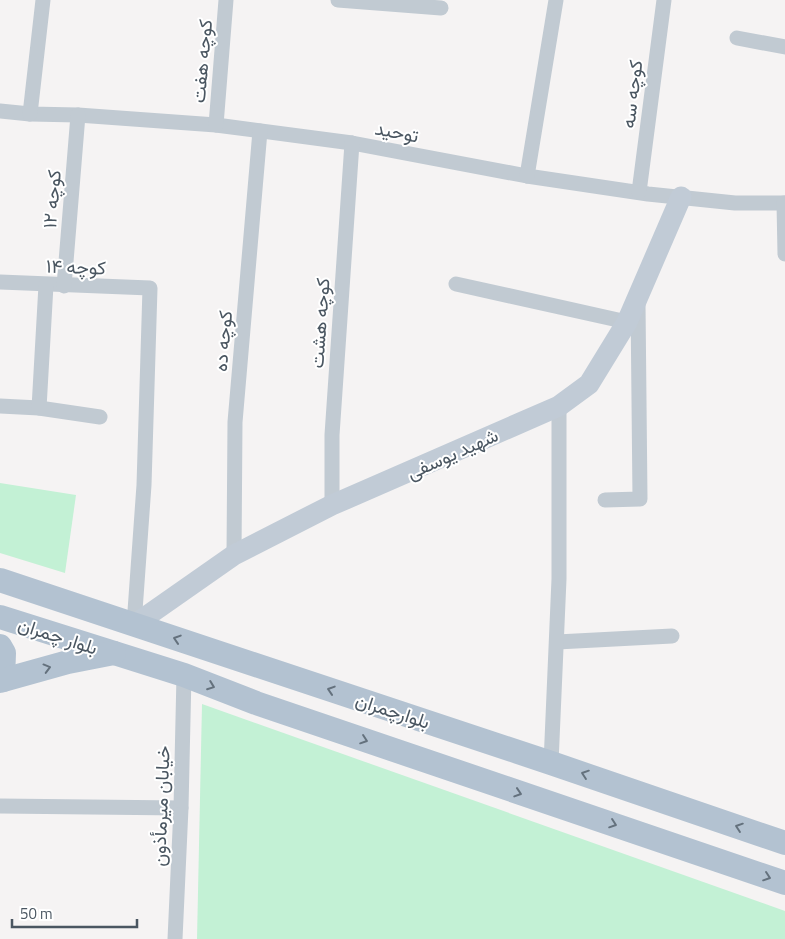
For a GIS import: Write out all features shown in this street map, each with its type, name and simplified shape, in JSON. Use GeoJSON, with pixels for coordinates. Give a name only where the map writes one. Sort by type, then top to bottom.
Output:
{"type":"FeatureCollection","features":[{"type":"Feature","properties":{"kind":"main road","name":"بلوارچمران"},"geometry":{"type":"LineString","coordinates":[[0,580],[551,763],[785,843]]}},
{"type":"Feature","properties":{"kind":"main road","name":"بلوار چمران"},"geometry":{"type":"LineString","coordinates":[[0,617],[184,675],[256,703],[785,883]]}},
{"type":"Feature","properties":{"kind":"main road"},"geometry":{"type":"LineString","coordinates":[[0,646],[4,653],[1,681],[68,662],[115,653]]}},
{"type":"Feature","properties":{"kind":"street"},"geometry":{"type":"LineString","coordinates":[[30,114],[43,0]]}},
{"type":"Feature","properties":{"kind":"street","name":"کوچه هفت"},"geometry":{"type":"LineString","coordinates":[[216,125],[226,0]]}},
{"type":"Feature","properties":{"kind":"street"},"geometry":{"type":"LineString","coordinates":[[338,0],[441,8]]}},
{"type":"Feature","properties":{"kind":"street"},"geometry":{"type":"LineString","coordinates":[[527,176],[556,0]]}},
{"type":"Feature","properties":{"kind":"street","name":"کوچه سه"},"geometry":{"type":"LineString","coordinates":[[639,192],[664,0]]}},
{"type":"Feature","properties":{"kind":"street"},"geometry":{"type":"LineString","coordinates":[[737,38],[785,47]]}},
{"type":"Feature","properties":{"kind":"street","name":"توحید"},"geometry":{"type":"LineString","coordinates":[[0,111],[216,125],[352,143],[527,176],[639,192],[735,203],[784,203]]}},
{"type":"Feature","properties":{"kind":"street","name":"کوچه ۱۲"},"geometry":{"type":"LineString","coordinates":[[64,286],[78,115]]}},
{"type":"Feature","properties":{"kind":"street","name":"کوچه ده"},"geometry":{"type":"LineString","coordinates":[[234,555],[235,422],[260,131]]}},
{"type":"Feature","properties":{"kind":"street","name":"کوچه هشت"},"geometry":{"type":"LineString","coordinates":[[332,505],[332,425],[352,143]]}},
{"type":"Feature","properties":{"kind":"street","name":"شهید یوسفی"},"geometry":{"type":"LineString","coordinates":[[134,625],[234,555],[332,505],[559,406],[589,384],[627,322],[681,197]]}},
{"type":"Feature","properties":{"kind":"street"},"geometry":{"type":"LineString","coordinates":[[784,203],[785,254]]}},
{"type":"Feature","properties":{"kind":"street","name":"کوچه ۱۴"},"geometry":{"type":"LineString","coordinates":[[0,282],[150,288],[144,484],[134,625]]}},
{"type":"Feature","properties":{"kind":"street"},"geometry":{"type":"LineString","coordinates":[[456,284],[627,322]]}},
{"type":"Feature","properties":{"kind":"street"},"geometry":{"type":"LineString","coordinates":[[39,408],[46,285]]}},
{"type":"Feature","properties":{"kind":"street"},"geometry":{"type":"LineString","coordinates":[[605,500],[640,499],[638,297]]}},
{"type":"Feature","properties":{"kind":"street"},"geometry":{"type":"LineString","coordinates":[[0,406],[39,408],[100,417]]}},
{"type":"Feature","properties":{"kind":"street"},"geometry":{"type":"LineString","coordinates":[[551,763],[559,579],[559,406]]}},
{"type":"Feature","properties":{"kind":"street"},"geometry":{"type":"LineString","coordinates":[[556,642],[672,636]]}},
{"type":"Feature","properties":{"kind":"street","name":"خیابان میرمأذون"},"geometry":{"type":"LineString","coordinates":[[175,939],[184,675]]}},
{"type":"Feature","properties":{"kind":"street"},"geometry":{"type":"LineString","coordinates":[[0,806],[180,808]]}},
{"type":"Feature","properties":{"kind":"green space"},"geometry":{"type":"Polygon","coordinates":[[[0,483],[76,495],[65,573],[0,553],[0,483]]]}},
{"type":"Feature","properties":{"kind":"green space"},"geometry":{"type":"Polygon","coordinates":[[[202,704],[785,911],[785,939],[197,939],[202,704]]]}}]}
